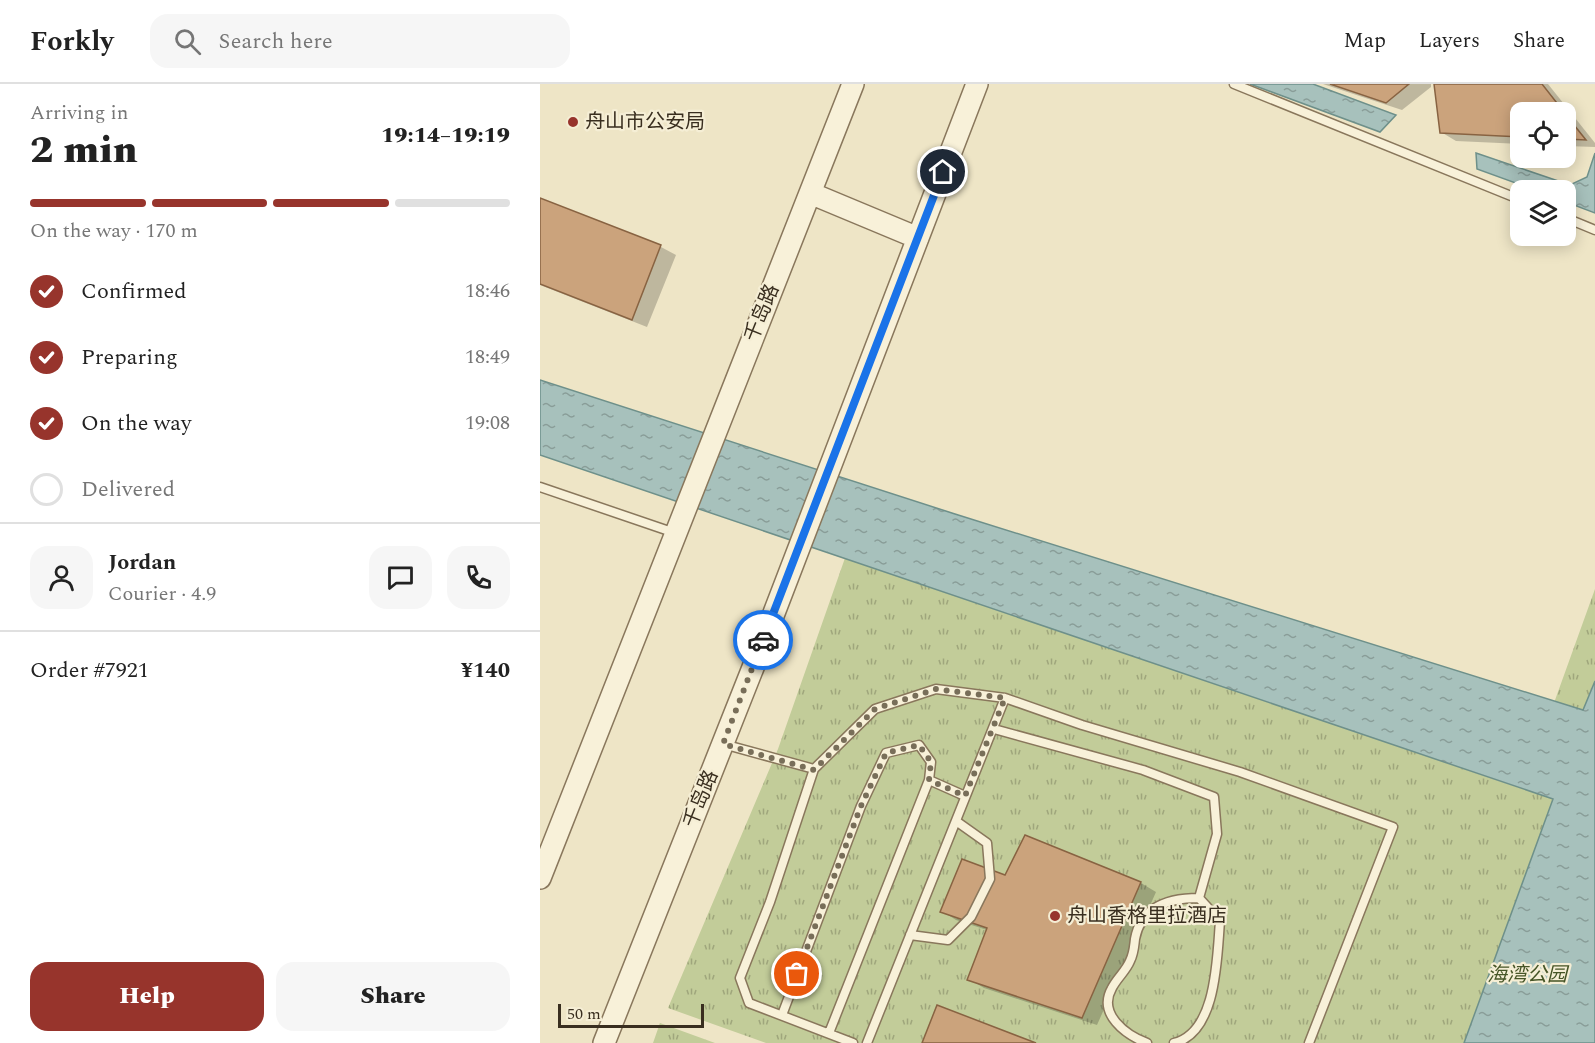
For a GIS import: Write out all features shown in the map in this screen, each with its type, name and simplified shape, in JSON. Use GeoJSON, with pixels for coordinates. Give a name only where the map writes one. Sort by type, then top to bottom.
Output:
{"type":"FeatureCollection","features":[{"type":"Feature","properties":{"kind":"street","name":"千岛路"},"geometry":{"type":"LineString","coordinates":[[540,878],[853,84]]}},
{"type":"Feature","properties":{"kind":"street","name":"千岛路"},"geometry":{"type":"LineString","coordinates":[[604,1043],[723,744],[977,84]]}},
{"type":"Feature","properties":{"kind":"street"},"geometry":{"type":"LineString","coordinates":[[810,193],[918,238]]}},
{"type":"Feature","properties":{"kind":"lane"},"geometry":{"type":"LineString","coordinates":[[1234,84],[1510,196]]}},
{"type":"Feature","properties":{"kind":"lane"},"geometry":{"type":"LineString","coordinates":[[1576,222],[1595,230]]}},
{"type":"Feature","properties":{"kind":"lane"},"geometry":{"type":"LineString","coordinates":[[540,487],[675,534]]}},
{"type":"Feature","properties":{"kind":"lane"},"geometry":{"type":"LineString","coordinates":[[853,1043],[749,1003],[740,978],[770,902],[814,770],[875,709],[936,689],[1005,698],[1082,725],[1240,772],[1393,827],[1309,1043]]}},
{"type":"Feature","properties":{"kind":"lane"},"geometry":{"type":"LineString","coordinates":[[867,1043],[1005,698]]}},
{"type":"Feature","properties":{"kind":"lane"},"geometry":{"type":"LineString","coordinates":[[994,729],[1143,770],[1214,797],[1217,834],[1199,898]]}},
{"type":"Feature","properties":{"kind":"lane"},"geometry":{"type":"LineString","coordinates":[[723,744],[814,770]]}},
{"type":"Feature","properties":{"kind":"lane"},"geometry":{"type":"LineString","coordinates":[[782,1015],[861,806],[886,753],[919,745],[931,762],[929,780],[829,1033]]}},
{"type":"Feature","properties":{"kind":"lane"},"geometry":{"type":"LineString","coordinates":[[929,780],[965,796]]}},
{"type":"Feature","properties":{"kind":"lane"},"geometry":{"type":"LineString","coordinates":[[910,935],[948,940],[971,918],[990,879],[987,843],[956,821]]}},
{"type":"Feature","properties":{"kind":"lane"},"geometry":{"type":"LineString","coordinates":[[1147,1043],[1132,1038],[1113,1022],[1110,989],[1136,950],[1136,938],[1143,918],[1157,904],[1185,898],[1199,898],[1220,921],[1216,972],[1205,1017],[1184,1041],[1174,1043]]}},
{"type":"Feature","properties":{"kind":"green space","name":"海湾公园"},"geometry":{"type":"Polygon","coordinates":[[[845,558],[1523,789],[1595,589],[1595,1043],[766,1043],[668,1008],[778,749],[845,558]]]}},
{"type":"Feature","properties":{"kind":"green space"},"geometry":{"type":"Polygon","coordinates":[[[660,1023],[715,1043],[653,1043],[660,1023]]]}},
{"type":"Feature","properties":{"kind":"water"},"geometry":{"type":"Polygon","coordinates":[[[1250,84],[1313,84],[1396,115],[1380,132],[1250,84]]]}},
{"type":"Feature","properties":{"kind":"water"},"geometry":{"type":"Polygon","coordinates":[[[1476,153],[1510,165],[1510,168],[1520,168],[1555,180],[1510,181],[1477,169],[1476,153]]]}},
{"type":"Feature","properties":{"kind":"water"},"geometry":{"type":"Polygon","coordinates":[[[1595,153],[1595,213],[1576,206],[1576,182],[1587,177],[1595,153]]]}},
{"type":"Feature","properties":{"kind":"water"},"geometry":{"type":"Polygon","coordinates":[[[540,380],[955,514],[1583,710],[1595,681],[1595,1043],[1464,1043],[1553,799],[540,455],[540,380]]]}},
{"type":"Feature","properties":{"kind":"building"},"geometry":{"type":"Polygon","coordinates":[[[1330,84],[1409,84],[1386,103],[1330,84]]]}},
{"type":"Feature","properties":{"kind":"building"},"geometry":{"type":"Polygon","coordinates":[[[1434,84],[1542,84],[1556,102],[1510,102],[1510,136],[1440,133],[1434,84]]]}},
{"type":"Feature","properties":{"kind":"building"},"geometry":{"type":"Polygon","coordinates":[[[1576,128],[1586,140],[1576,140],[1576,128]]]}},
{"type":"Feature","properties":{"kind":"building"},"geometry":{"type":"Polygon","coordinates":[[[540,198],[661,245],[632,320],[540,284],[540,198]]]}},
{"type":"Feature","properties":{"kind":"building"},"geometry":{"type":"Polygon","coordinates":[[[1025,835],[1141,882],[1082,1018],[967,980],[987,928],[940,912],[962,859],[1005,875],[1025,835]]]}},
{"type":"Feature","properties":{"kind":"building"},"geometry":{"type":"Polygon","coordinates":[[[937,1005],[1036,1043],[922,1043],[937,1005]]]}},
{"type":"Feature","properties":{"kind":"way so far"},"geometry":{"type":"LineString","coordinates":[[763,640],[723,744],[814,770],[875,709],[936,689],[1005,698],[965,796],[929,780],[931,762],[919,745],[886,753],[861,806],[797,974]]}},
{"type":"Feature","properties":{"kind":"place","name":"舟山市公安局"},"geometry":{"type":"Point","coordinates":[573,122]}},
{"type":"Feature","properties":{"kind":"place","name":"舟山香格里拉酒店"},"geometry":{"type":"Point","coordinates":[1055,916]}},
{"type":"Feature","properties":{"kind":"route"},"geometry":{"type":"LineString","coordinates":[[763,640],[943,172]]}}]}
